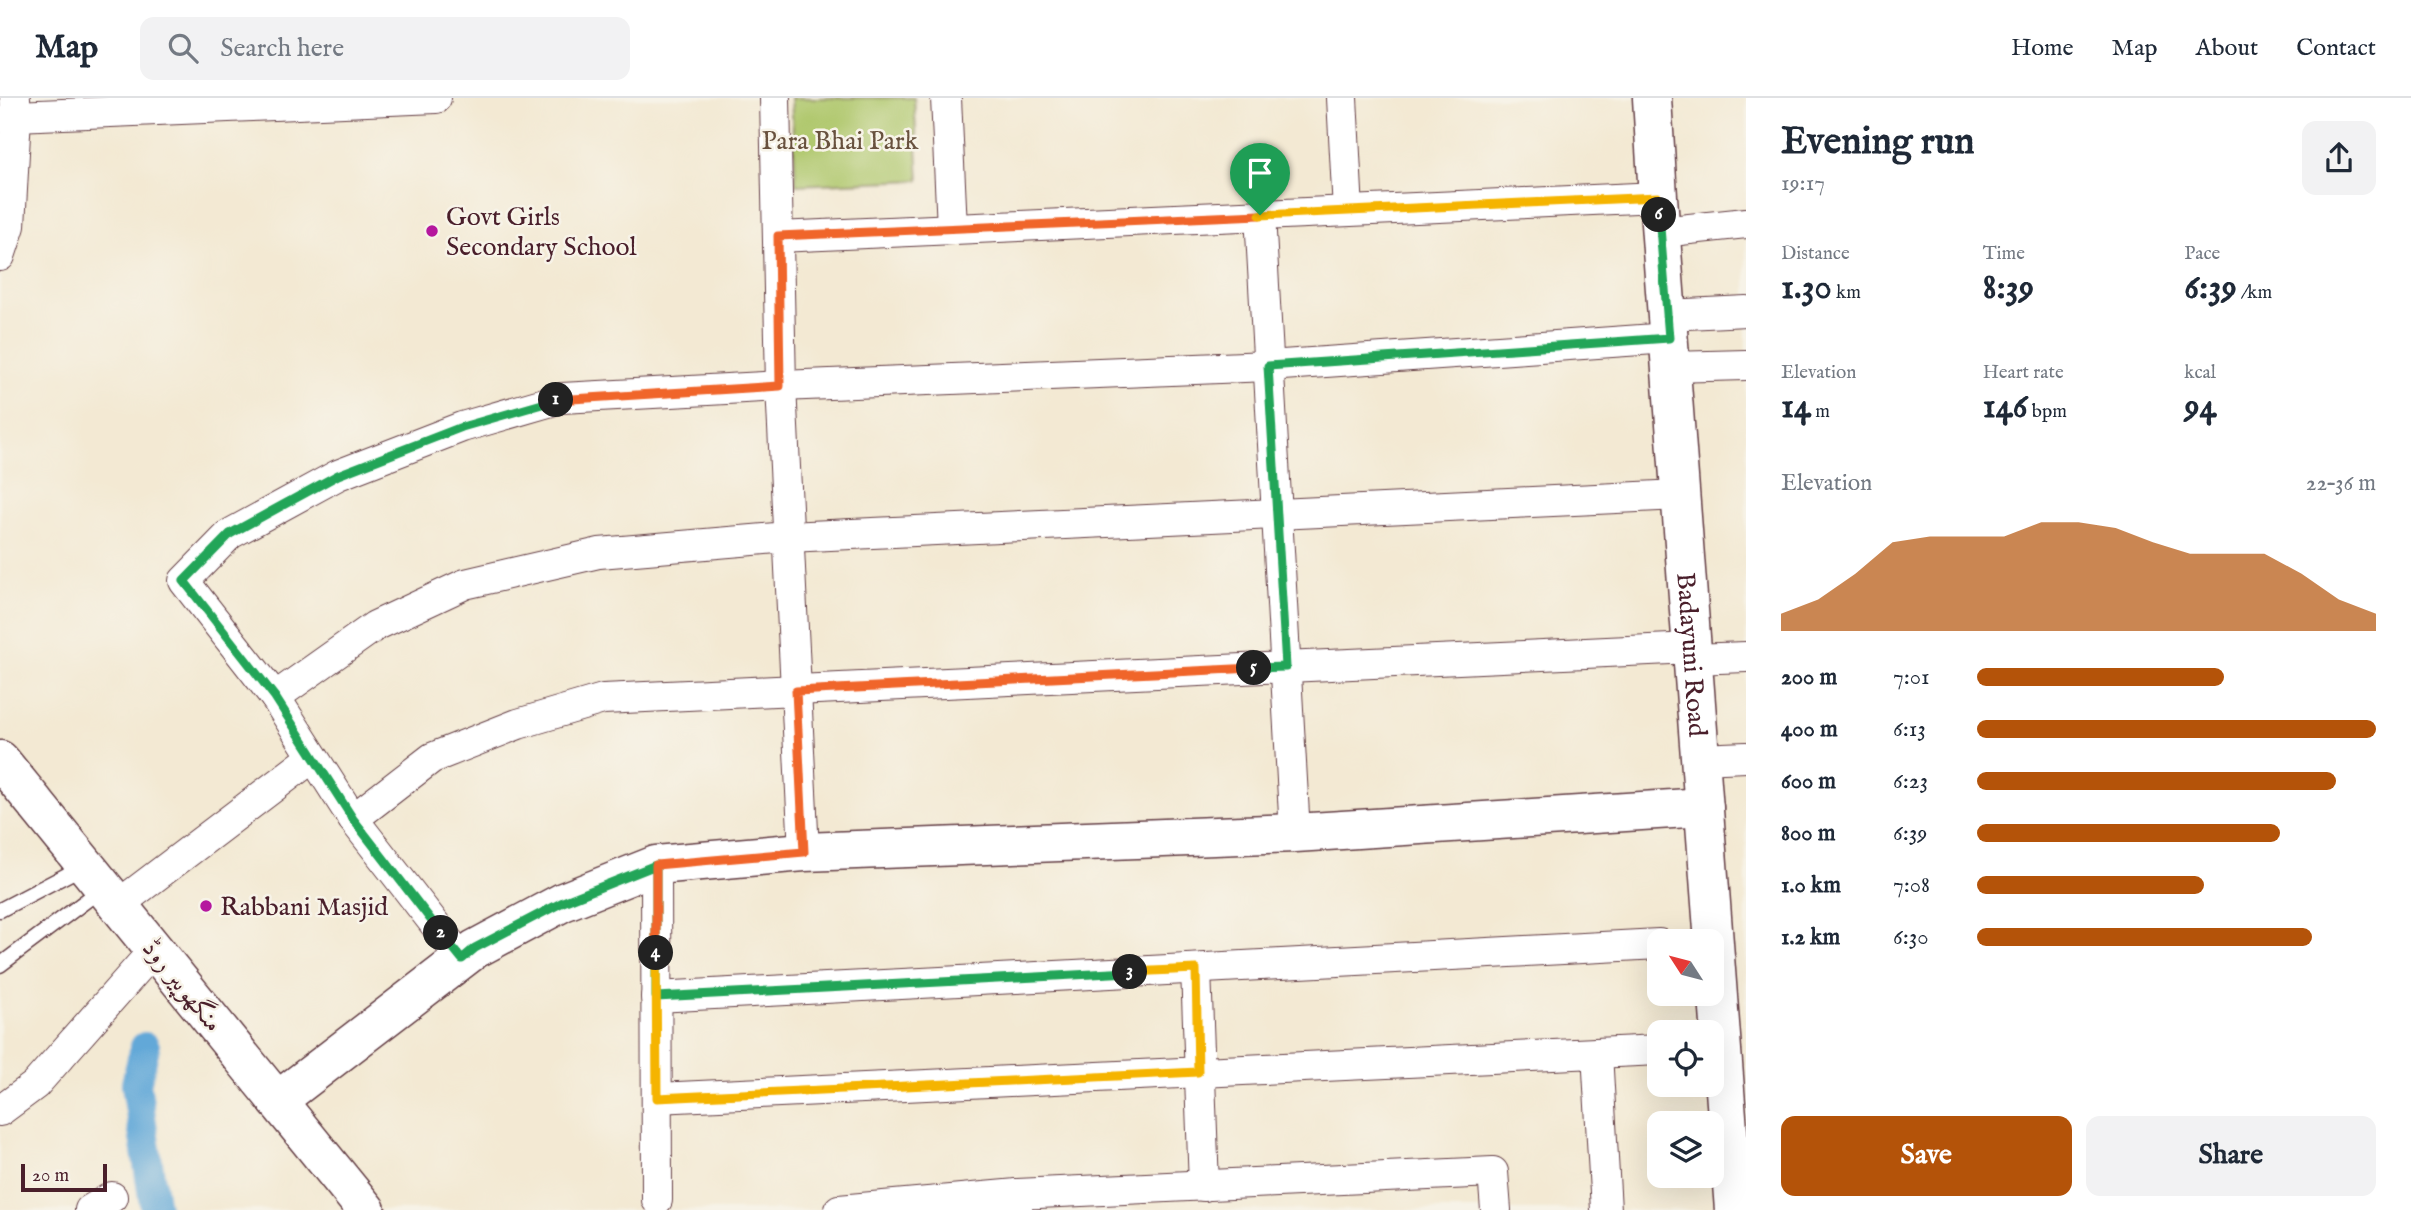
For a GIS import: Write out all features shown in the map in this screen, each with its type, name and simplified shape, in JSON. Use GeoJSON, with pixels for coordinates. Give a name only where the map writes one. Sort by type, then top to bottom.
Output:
{"type":"FeatureCollection","features":[{"type":"Feature","properties":{"kind":"street"},"geometry":{"type":"LineString","coordinates":[[0,256],[9,226],[16,107],[436,98]]}},
{"type":"Feature","properties":{"kind":"street"},"geometry":{"type":"LineString","coordinates":[[775,98],[780,386],[804,852]]}},
{"type":"Feature","properties":{"kind":"street"},"geometry":{"type":"LineString","coordinates":[[946,98],[952,228]]}},
{"type":"Feature","properties":{"kind":"street"},"geometry":{"type":"LineString","coordinates":[[1342,98],[1348,211]]}},
{"type":"Feature","properties":{"kind":"street","name":"Badayuni Road"},"geometry":{"type":"LineString","coordinates":[[1653,98],[1659,214],[1712,929]]}},
{"type":"Feature","properties":{"kind":"street"},"geometry":{"type":"LineString","coordinates":[[778,236],[1348,211],[1659,214],[1746,223]]}},
{"type":"Feature","properties":{"kind":"street"},"geometry":{"type":"LineString","coordinates":[[1260,215],[1295,833]]}},
{"type":"Feature","properties":{"kind":"street"},"geometry":{"type":"LineString","coordinates":[[462,959],[353,819],[275,697],[184,581],[230,534],[338,475],[462,427],[562,398],[780,386],[1268,366],[1669,340],[1746,311]]}},
{"type":"Feature","properties":{"kind":"street"},"geometry":{"type":"LineString","coordinates":[[1669,340],[1746,365]]}},
{"type":"Feature","properties":{"kind":"street"},"geometry":{"type":"LineString","coordinates":[[275,697],[375,626],[465,584],[600,553],[788,537],[1681,495]]}},
{"type":"Feature","properties":{"kind":"street"},"geometry":{"type":"LineString","coordinates":[[353,819],[432,758],[518,724],[603,699],[1286,667],[1693,653],[1746,657]]}},
{"type":"Feature","properties":{"kind":"street"},"geometry":{"type":"LineString","coordinates":[[102,886],[313,757]]}},
{"type":"Feature","properties":{"kind":"street"},"geometry":{"type":"LineString","coordinates":[[1700,759],[1746,757]]}},
{"type":"Feature","properties":{"kind":"street","name":"منگھوپیر روڈ"},"geometry":{"type":"LineString","coordinates":[[0,760],[366,1210]]}},
{"type":"Feature","properties":{"kind":"street"},"geometry":{"type":"LineString","coordinates":[[277,1101],[475,948],[563,902],[656,865],[804,852],[1295,833],[1704,807]]}},
{"type":"Feature","properties":{"kind":"street"},"geometry":{"type":"LineString","coordinates":[[656,865],[660,1207]]}},
{"type":"Feature","properties":{"kind":"street"},"geometry":{"type":"LineString","coordinates":[[656,997],[1647,945]]}},
{"type":"Feature","properties":{"kind":"street"},"geometry":{"type":"LineString","coordinates":[[0,1111],[36,1085],[154,950]]}},
{"type":"Feature","properties":{"kind":"street"},"geometry":{"type":"LineString","coordinates":[[1196,969],[1204,1185]]}},
{"type":"Feature","properties":{"kind":"street"},"geometry":{"type":"LineString","coordinates":[[657,1098],[1647,1051]]}},
{"type":"Feature","properties":{"kind":"street"},"geometry":{"type":"LineString","coordinates":[[1597,1053],[1606,1210]]}},
{"type":"Feature","properties":{"kind":"street","name":"Badayuni Road"},"geometry":{"type":"LineString","coordinates":[[1724,1072],[1737,1119],[1734,1210]]}},
{"type":"Feature","properties":{"kind":"street"},"geometry":{"type":"LineString","coordinates":[[839,1210],[1017,1202],[1204,1185],[1493,1172],[1496,1210]]}},
{"type":"Feature","properties":{"kind":"lane"},"geometry":{"type":"LineString","coordinates":[[0,910],[102,886]]}},
{"type":"Feature","properties":{"kind":"lane"},"geometry":{"type":"LineString","coordinates":[[0,965],[102,886]]}},
{"type":"Feature","properties":{"kind":"green space","name":"Para Bhai Park"},"geometry":{"type":"Polygon","coordinates":[[[791,98],[914,98],[919,180],[796,185],[791,98]]]}},
{"type":"Feature","properties":{"kind":"waterway"},"geometry":{"type":"LineString","coordinates":[[145,1047],[136,1084],[155,1210]]}},
{"type":"Feature","properties":{"kind":"place","name":"Govt Girls Secondary School"},"geometry":{"type":"Point","coordinates":[432,231]}},
{"type":"Feature","properties":{"kind":"place","name":"Rabbani Masjid"},"geometry":{"type":"Point","coordinates":[206,906]}},
{"type":"Feature","properties":{"kind":"route"},"geometry":{"type":"LineString","coordinates":[[1260,215],[778,236],[780,386],[562,398],[462,427],[338,475],[230,534],[184,581],[275,697],[353,819],[462,959],[475,948],[563,902],[656,865],[656,931],[656,997],[1196,969],[1198,1072],[657,1098],[656,997],[656,931],[656,865],[804,852],[796,691],[1286,667],[1268,366],[1669,338],[1658,197],[1260,215]]}}]}
